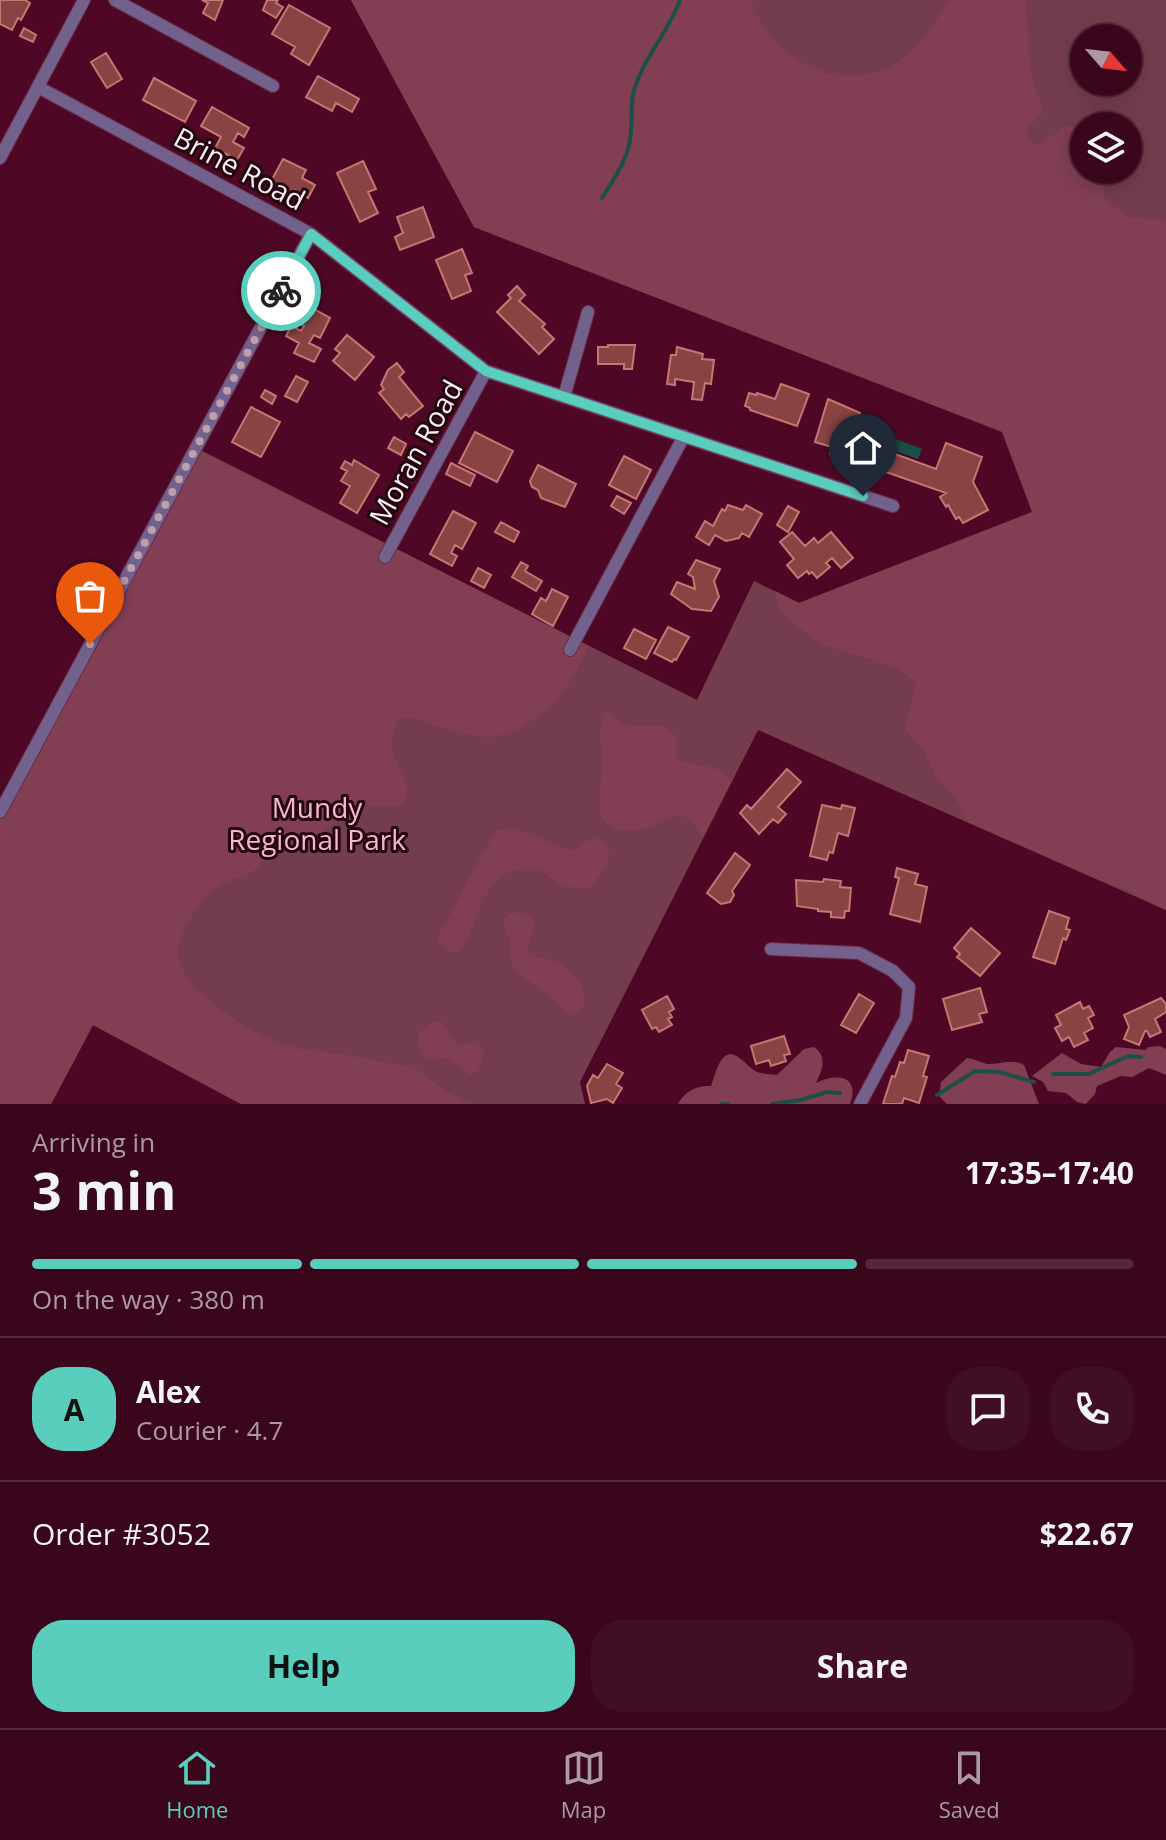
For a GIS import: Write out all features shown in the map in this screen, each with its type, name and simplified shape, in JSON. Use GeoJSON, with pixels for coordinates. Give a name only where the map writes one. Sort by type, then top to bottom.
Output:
{"type":"FeatureCollection","features":[{"type":"Feature","properties":{"kind":"street"},"geometry":{"type":"LineString","coordinates":[[2,150],[84,0]]}},
{"type":"Feature","properties":{"kind":"street"},"geometry":{"type":"LineString","coordinates":[[115,0],[273,86]]}},
{"type":"Feature","properties":{"kind":"street","name":"Brine Road"},"geometry":{"type":"LineString","coordinates":[[38,87],[311,234],[486,371],[893,506]]}},
{"type":"Feature","properties":{"kind":"street"},"geometry":{"type":"LineString","coordinates":[[0,812],[311,234]]}},
{"type":"Feature","properties":{"kind":"street"},"geometry":{"type":"LineString","coordinates":[[564,397],[588,312]]}},
{"type":"Feature","properties":{"kind":"street","name":"Moran Road"},"geometry":{"type":"LineString","coordinates":[[385,557],[486,371]]}},
{"type":"Feature","properties":{"kind":"street"},"geometry":{"type":"LineString","coordinates":[[570,650],[684,436]]}},
{"type":"Feature","properties":{"kind":"street"},"geometry":{"type":"LineString","coordinates":[[771,949],[859,953],[893,971],[909,987],[906,1018],[860,1104]]}},
{"type":"Feature","properties":{"kind":"green space","name":"Mundy Regional Park"},"geometry":{"type":"Polygon","coordinates":[[[351,0],[1166,0],[1166,910],[758,730],[580,1082],[585,1104],[241,1104],[93,1025],[51,1104],[0,1104],[196,448],[697,700],[754,581],[799,603],[1033,512],[1002,431],[474,227],[351,0]]]}},
{"type":"Feature","properties":{"kind":"green space"},"geometry":{"type":"Polygon","coordinates":[[[351,0],[751,0],[760,20],[787,53],[825,72],[846,76],[867,75],[898,62],[923,38],[949,0],[1026,0],[1033,84],[1044,111],[1028,127],[1027,137],[1034,145],[1047,140],[1065,126],[1070,127],[1070,184],[1105,184],[1103,199],[1130,218],[1166,221],[1166,910],[1134,892],[1099,880],[968,822],[959,803],[937,778],[924,752],[905,729],[916,682],[893,666],[820,644],[778,607],[775,591],[799,603],[1032,512],[1002,432],[474,227],[351,0]]]}},
{"type":"Feature","properties":{"kind":"green space"},"geometry":{"type":"Polygon","coordinates":[[[196,448],[589,646],[568,684],[553,703],[532,720],[504,734],[472,736],[400,717],[393,731],[392,744],[406,785],[404,801],[387,807],[365,805],[352,808],[323,831],[273,846],[254,871],[220,885],[207,896],[190,920],[179,944],[180,961],[191,984],[252,1031],[299,1049],[412,1067],[455,1097],[471,1104],[241,1104],[93,1025],[51,1104],[0,1104],[0,812],[196,448]]]}},
{"type":"Feature","properties":{"kind":"green space"},"geometry":{"type":"Polygon","coordinates":[[[607,711],[623,724],[667,729],[676,742],[678,761],[714,768],[723,772],[731,782],[703,837],[691,821],[682,816],[635,830],[613,828],[606,823],[599,799],[602,763],[600,733],[607,711]]]}},
{"type":"Feature","properties":{"kind":"green space"},"geometry":{"type":"Polygon","coordinates":[[[514,828],[575,850],[587,841],[600,838],[609,851],[607,864],[589,888],[561,884],[537,869],[509,872],[489,890],[458,953],[448,950],[436,940],[497,830],[514,828]]]}},
{"type":"Feature","properties":{"kind":"green space"},"geometry":{"type":"Polygon","coordinates":[[[515,912],[533,918],[534,927],[527,953],[558,963],[578,980],[584,1002],[575,1014],[564,1011],[557,1001],[517,973],[511,962],[510,942],[503,926],[504,918],[515,912]]]}},
{"type":"Feature","properties":{"kind":"green space"},"geometry":{"type":"Polygon","coordinates":[[[431,1022],[442,1022],[458,1045],[478,1042],[484,1051],[479,1070],[471,1075],[448,1058],[424,1058],[419,1048],[419,1033],[431,1022]]]}},
{"type":"Feature","properties":{"kind":"green space"},"geometry":{"type":"Polygon","coordinates":[[[1160,1046],[1166,1049],[1166,1075],[1149,1068],[1132,1077],[1121,1076],[1097,1086],[1095,1094],[1086,1104],[1077,1102],[1066,1093],[1048,1091],[1043,1082],[1032,1076],[1062,1053],[1081,1064],[1101,1067],[1116,1047],[1145,1050],[1160,1046]]]}},
{"type":"Feature","properties":{"kind":"green space"},"geometry":{"type":"Polygon","coordinates":[[[814,1047],[822,1059],[822,1069],[816,1083],[831,1078],[849,1082],[852,1087],[850,1104],[678,1104],[692,1090],[711,1086],[720,1062],[729,1054],[757,1072],[777,1075],[804,1049],[814,1047]]]}},
{"type":"Feature","properties":{"kind":"green space"},"geometry":{"type":"Polygon","coordinates":[[[967,1058],[989,1064],[1012,1062],[1024,1065],[1039,1104],[947,1104],[939,1096],[941,1082],[967,1058]]]}},
{"type":"Feature","properties":{"kind":"shaded area"},"geometry":{"type":"Polygon","coordinates":[[[888,436],[922,449],[918,459],[884,447],[888,436]]]}},
{"type":"Feature","properties":{"kind":"building"},"geometry":{"type":"Polygon","coordinates":[[[0,0],[25,0],[30,3],[12,30],[0,24],[0,0]]]}},
{"type":"Feature","properties":{"kind":"building"},"geometry":{"type":"Polygon","coordinates":[[[202,0],[223,0],[215,20],[203,13],[208,3],[202,0]]]}},
{"type":"Feature","properties":{"kind":"building"},"geometry":{"type":"Polygon","coordinates":[[[267,0],[278,0],[276,3],[283,7],[276,18],[263,10],[267,0]]]}},
{"type":"Feature","properties":{"kind":"building"},"geometry":{"type":"Polygon","coordinates":[[[289,5],[330,28],[309,65],[291,54],[295,47],[272,34],[289,5]]]}},
{"type":"Feature","properties":{"kind":"building"},"geometry":{"type":"Polygon","coordinates":[[[24,28],[36,35],[33,42],[20,36],[24,28]]]}},
{"type":"Feature","properties":{"kind":"building"},"geometry":{"type":"Polygon","coordinates":[[[106,53],[122,79],[107,88],[91,62],[106,53]]]}},
{"type":"Feature","properties":{"kind":"building"},"geometry":{"type":"Polygon","coordinates":[[[318,76],[359,99],[352,112],[336,103],[332,111],[306,97],[318,76]]]}},
{"type":"Feature","properties":{"kind":"building"},"geometry":{"type":"Polygon","coordinates":[[[154,78],[196,101],[185,122],[143,100],[154,78]]]}},
{"type":"Feature","properties":{"kind":"building"},"geometry":{"type":"Polygon","coordinates":[[[212,107],[249,128],[244,137],[238,133],[233,142],[244,148],[237,160],[215,148],[221,137],[201,126],[212,107]]]}},
{"type":"Feature","properties":{"kind":"building"},"geometry":{"type":"Polygon","coordinates":[[[283,159],[306,170],[302,178],[315,185],[308,198],[295,190],[293,195],[270,183],[283,159]]]}},
{"type":"Feature","properties":{"kind":"building"},"geometry":{"type":"Polygon","coordinates":[[[363,161],[376,189],[368,192],[378,213],[360,222],[337,173],[363,161]]]}},
{"type":"Feature","properties":{"kind":"building"},"geometry":{"type":"Polygon","coordinates":[[[423,207],[434,237],[400,250],[395,237],[403,233],[397,217],[423,207]]]}},
{"type":"Feature","properties":{"kind":"building"},"geometry":{"type":"Polygon","coordinates":[[[462,249],[472,273],[465,275],[471,291],[452,299],[436,260],[462,249]]]}},
{"type":"Feature","properties":{"kind":"building"},"geometry":{"type":"Polygon","coordinates":[[[517,286],[525,295],[519,301],[545,324],[542,327],[554,339],[539,354],[497,312],[511,298],[508,295],[517,286]]]}},
{"type":"Feature","properties":{"kind":"building"},"geometry":{"type":"Polygon","coordinates":[[[299,307],[310,313],[312,308],[330,318],[320,338],[314,335],[309,343],[321,349],[314,362],[294,353],[299,343],[286,336],[291,326],[301,331],[304,326],[292,320],[299,307]]]}},
{"type":"Feature","properties":{"kind":"building"},"geometry":{"type":"Polygon","coordinates":[[[347,335],[374,357],[355,380],[333,361],[340,353],[335,349],[347,335]]]}},
{"type":"Feature","properties":{"kind":"building"},"geometry":{"type":"Polygon","coordinates":[[[635,345],[632,369],[624,369],[624,364],[598,364],[598,347],[635,345]]]}},
{"type":"Feature","properties":{"kind":"building"},"geometry":{"type":"Polygon","coordinates":[[[677,347],[703,354],[702,359],[714,360],[711,384],[705,383],[702,400],[692,399],[694,382],[675,379],[675,385],[667,384],[671,355],[676,355],[677,347]]]}},
{"type":"Feature","properties":{"kind":"building"},"geometry":{"type":"Polygon","coordinates":[[[397,363],[404,372],[399,377],[423,406],[401,419],[379,393],[384,389],[381,385],[388,370],[397,363]]]}},
{"type":"Feature","properties":{"kind":"building"},"geometry":{"type":"Polygon","coordinates":[[[296,376],[308,382],[297,402],[285,396],[296,376]]]}},
{"type":"Feature","properties":{"kind":"building"},"geometry":{"type":"Polygon","coordinates":[[[781,384],[809,394],[797,426],[745,406],[749,393],[775,399],[781,384]]]}},
{"type":"Feature","properties":{"kind":"building"},"geometry":{"type":"Polygon","coordinates":[[[265,390],[276,396],[272,404],[261,397],[265,390]]]}},
{"type":"Feature","properties":{"kind":"building"},"geometry":{"type":"Polygon","coordinates":[[[828,399],[860,413],[859,426],[870,429],[861,457],[838,449],[836,456],[830,454],[832,447],[815,442],[828,399]]]}},
{"type":"Feature","properties":{"kind":"building"},"geometry":{"type":"Polygon","coordinates":[[[251,407],[280,422],[261,457],[232,442],[251,407]]]}},
{"type":"Feature","properties":{"kind":"building"},"geometry":{"type":"Polygon","coordinates":[[[475,432],[513,451],[497,482],[459,463],[475,432]]]}},
{"type":"Feature","properties":{"kind":"building"},"geometry":{"type":"Polygon","coordinates":[[[394,437],[406,444],[401,455],[388,448],[394,437]]]}},
{"type":"Feature","properties":{"kind":"building"},"geometry":{"type":"Polygon","coordinates":[[[946,443],[982,457],[973,482],[988,510],[963,523],[959,517],[956,519],[940,497],[946,493],[880,470],[887,451],[936,469],[946,443]]]}},
{"type":"Feature","properties":{"kind":"building"},"geometry":{"type":"Polygon","coordinates":[[[624,456],[651,470],[636,499],[609,485],[624,456]]]}},
{"type":"Feature","properties":{"kind":"building"},"geometry":{"type":"Polygon","coordinates":[[[354,460],[379,475],[357,513],[340,503],[350,486],[341,481],[347,471],[341,468],[345,461],[352,465],[354,460]]]}},
{"type":"Feature","properties":{"kind":"building"},"geometry":{"type":"Polygon","coordinates":[[[451,463],[475,475],[470,486],[446,474],[451,463]]]}},
{"type":"Feature","properties":{"kind":"building"},"geometry":{"type":"Polygon","coordinates":[[[538,465],[576,484],[565,507],[541,498],[538,490],[532,487],[530,481],[538,465]]]}},
{"type":"Feature","properties":{"kind":"building"},"geometry":{"type":"Polygon","coordinates":[[[617,496],[631,503],[624,514],[611,506],[617,496]]]}},
{"type":"Feature","properties":{"kind":"building"},"geometry":{"type":"Polygon","coordinates":[[[728,505],[743,510],[746,505],[762,514],[749,537],[742,533],[739,538],[726,541],[715,535],[709,545],[696,537],[705,521],[713,526],[722,509],[725,511],[728,505]]]}},
{"type":"Feature","properties":{"kind":"building"},"geometry":{"type":"Polygon","coordinates":[[[788,506],[799,512],[788,532],[777,525],[788,506]]]}},
{"type":"Feature","properties":{"kind":"building"},"geometry":{"type":"Polygon","coordinates":[[[453,511],[476,523],[462,549],[455,545],[451,553],[457,556],[452,566],[430,554],[453,511]]]}},
{"type":"Feature","properties":{"kind":"building"},"geometry":{"type":"Polygon","coordinates":[[[501,522],[519,532],[514,542],[495,532],[501,522]]]}},
{"type":"Feature","properties":{"kind":"building"},"geometry":{"type":"Polygon","coordinates":[[[792,532],[805,546],[814,538],[818,543],[831,532],[853,558],[841,568],[832,558],[826,563],[830,567],[817,578],[807,571],[798,578],[787,565],[794,559],[780,542],[792,532]]]}},
{"type":"Feature","properties":{"kind":"building"},"geometry":{"type":"Polygon","coordinates":[[[696,560],[720,569],[714,581],[719,597],[711,611],[692,609],[671,594],[677,582],[695,589],[693,577],[688,574],[696,560]]]}},
{"type":"Feature","properties":{"kind":"building"},"geometry":{"type":"Polygon","coordinates":[[[521,562],[528,566],[525,571],[542,581],[536,591],[512,577],[521,562]]]}},
{"type":"Feature","properties":{"kind":"building"},"geometry":{"type":"Polygon","coordinates":[[[478,568],[491,575],[484,588],[471,581],[478,568]]]}},
{"type":"Feature","properties":{"kind":"building"},"geometry":{"type":"Polygon","coordinates":[[[552,589],[568,597],[553,626],[532,614],[541,598],[546,601],[552,589]]]}},
{"type":"Feature","properties":{"kind":"building"},"geometry":{"type":"Polygon","coordinates":[[[668,627],[689,637],[672,662],[654,653],[668,627]]]}},
{"type":"Feature","properties":{"kind":"building"},"geometry":{"type":"Polygon","coordinates":[[[634,629],[656,640],[646,659],[624,648],[634,629]]]}},
{"type":"Feature","properties":{"kind":"building"},"geometry":{"type":"Polygon","coordinates":[[[787,769],[801,782],[778,807],[786,814],[778,823],[773,819],[759,834],[740,813],[747,805],[751,809],[787,769]]]}},
{"type":"Feature","properties":{"kind":"building"},"geometry":{"type":"Polygon","coordinates":[[[822,805],[855,808],[848,836],[838,833],[833,853],[829,852],[827,860],[810,856],[822,805]]]}},
{"type":"Feature","properties":{"kind":"building"},"geometry":{"type":"Polygon","coordinates":[[[735,853],[750,865],[732,891],[734,895],[730,902],[721,904],[707,893],[735,853]]]}},
{"type":"Feature","properties":{"kind":"building"},"geometry":{"type":"Polygon","coordinates":[[[897,868],[918,874],[915,884],[927,887],[920,922],[890,914],[899,878],[895,877],[897,868]]]}},
{"type":"Feature","properties":{"kind":"building"},"geometry":{"type":"Polygon","coordinates":[[[824,879],[841,881],[840,887],[851,888],[849,911],[845,911],[844,918],[831,917],[831,912],[797,906],[796,880],[823,882],[824,879]]]}},
{"type":"Feature","properties":{"kind":"building"},"geometry":{"type":"Polygon","coordinates":[[[1049,911],[1069,918],[1066,929],[1070,930],[1066,940],[1063,938],[1055,964],[1033,957],[1049,911]]]}},
{"type":"Feature","properties":{"kind":"building"},"geometry":{"type":"Polygon","coordinates":[[[971,928],[1000,953],[980,976],[957,957],[960,954],[954,948],[971,928]]]}},
{"type":"Feature","properties":{"kind":"building"},"geometry":{"type":"Polygon","coordinates":[[[980,988],[987,1012],[979,1014],[982,1022],[952,1030],[943,999],[980,988]]]}},
{"type":"Feature","properties":{"kind":"building"},"geometry":{"type":"Polygon","coordinates":[[[859,994],[874,1003],[856,1033],[841,1025],[859,994]]]}},
{"type":"Feature","properties":{"kind":"building"},"geometry":{"type":"Polygon","coordinates":[[[667,996],[674,1009],[669,1012],[672,1017],[668,1019],[672,1025],[659,1032],[656,1027],[652,1029],[642,1010],[667,996]]]}},
{"type":"Feature","properties":{"kind":"building"},"geometry":{"type":"Polygon","coordinates":[[[1161,998],[1166,1004],[1166,1012],[1155,1019],[1161,1032],[1150,1037],[1145,1031],[1139,1045],[1124,1039],[1129,1027],[1124,1015],[1161,998]]]}},
{"type":"Feature","properties":{"kind":"building"},"geometry":{"type":"Polygon","coordinates":[[[1080,1002],[1083,1009],[1089,1006],[1094,1015],[1088,1018],[1093,1028],[1084,1033],[1088,1040],[1074,1047],[1069,1037],[1062,1041],[1055,1028],[1061,1025],[1056,1015],[1080,1002]]]}},
{"type":"Feature","properties":{"kind":"building"},"geometry":{"type":"Polygon","coordinates":[[[784,1036],[790,1054],[784,1055],[786,1061],[771,1066],[769,1060],[756,1064],[751,1046],[784,1036]]]}},
{"type":"Feature","properties":{"kind":"building"},"geometry":{"type":"Polygon","coordinates":[[[908,1050],[929,1056],[923,1076],[927,1077],[919,1103],[904,1098],[902,1104],[883,1104],[892,1076],[895,1077],[900,1062],[904,1063],[908,1050]]]}},
{"type":"Feature","properties":{"kind":"building"},"geometry":{"type":"Polygon","coordinates":[[[607,1064],[623,1073],[616,1084],[622,1088],[613,1103],[607,1099],[591,1103],[587,1086],[593,1075],[598,1078],[607,1064]]]}},
{"type":"Feature","properties":{"kind":"waterway"},"geometry":{"type":"LineString","coordinates":[[602,198],[628,149],[632,99],[637,81],[680,0]]}},
{"type":"Feature","properties":{"kind":"waterway"},"geometry":{"type":"LineString","coordinates":[[1053,1074],[1089,1074],[1128,1056],[1141,1057]]}},
{"type":"Feature","properties":{"kind":"waterway"},"geometry":{"type":"LineString","coordinates":[[937,1095],[975,1071],[999,1072],[1034,1082]]}},
{"type":"Feature","properties":{"kind":"waterway"},"geometry":{"type":"LineString","coordinates":[[772,1104],[827,1092],[840,1093]]}},
{"type":"Feature","properties":{"kind":"waterway"},"geometry":{"type":"LineString","coordinates":[[721,1104],[728,1104]]}},
{"type":"Feature","properties":{"kind":"way so far"},"geometry":{"type":"LineString","coordinates":[[90,644],[281,291]]}},
{"type":"Feature","properties":{"kind":"route"},"geometry":{"type":"LineString","coordinates":[[281,291],[311,234],[486,371],[863,496]]}}]}
